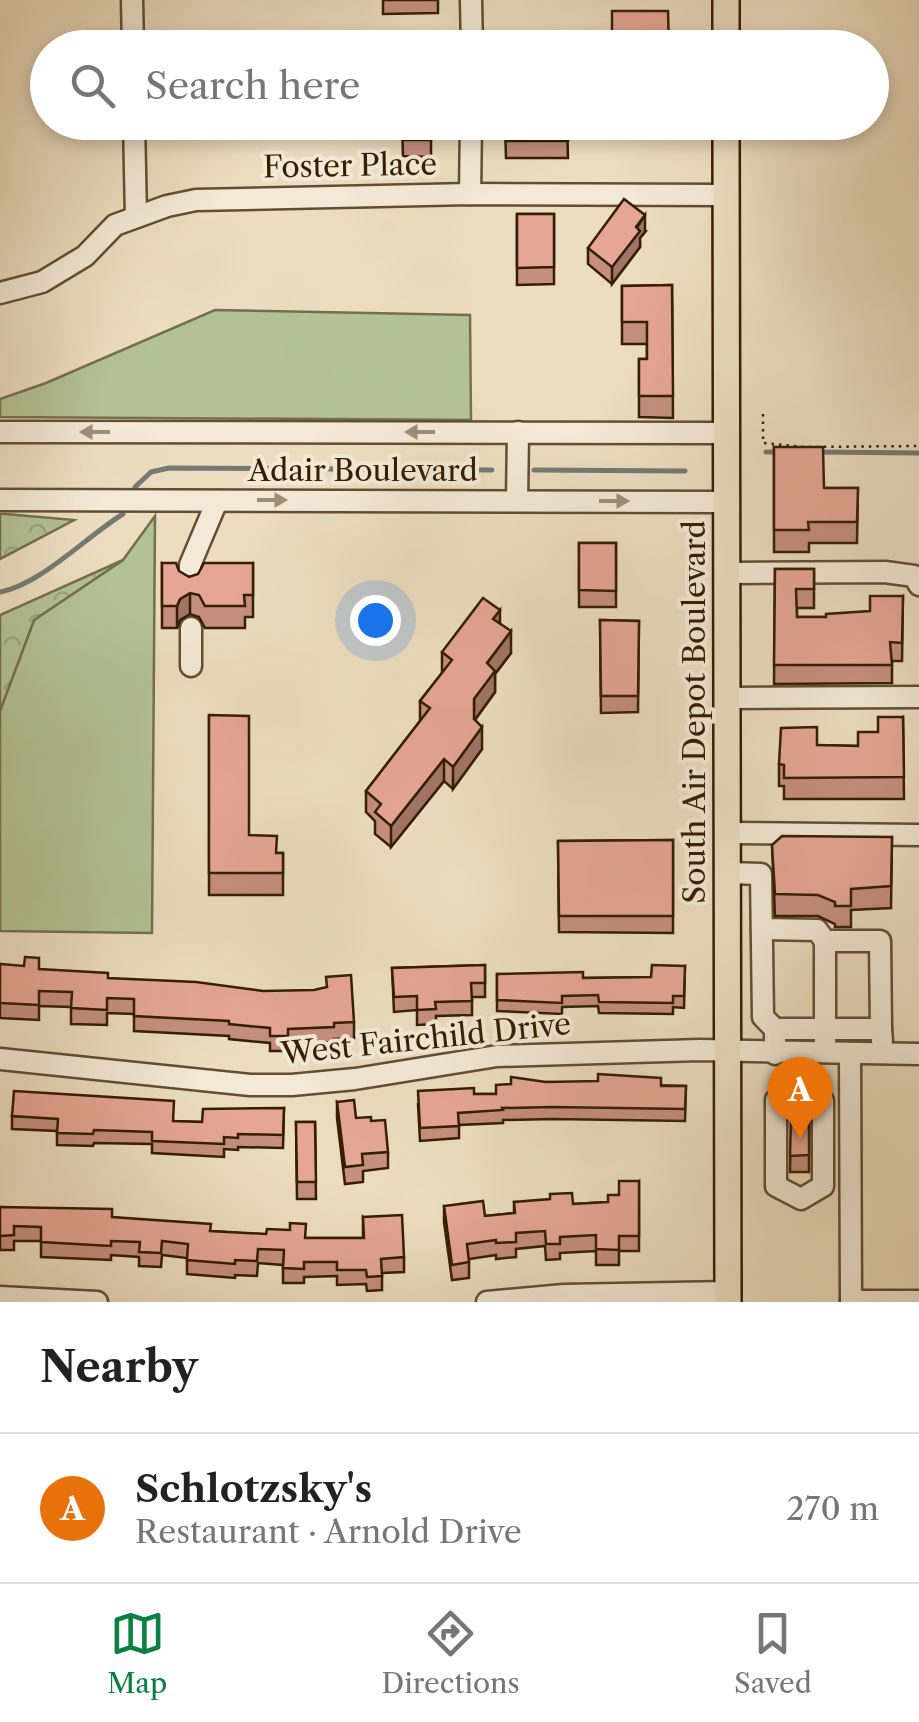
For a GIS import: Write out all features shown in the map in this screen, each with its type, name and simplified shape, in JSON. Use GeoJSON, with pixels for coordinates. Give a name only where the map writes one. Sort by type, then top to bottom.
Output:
{"type":"FeatureCollection","features":[{"type":"Feature","properties":{"kind":"main road"},"geometry":{"type":"LineString","coordinates":[[726,0],[726,30]]}},
{"type":"Feature","properties":{"kind":"main road","name":"South Air Depot Boulevard"},"geometry":{"type":"LineString","coordinates":[[726,140],[728,1297]]}},
{"type":"Feature","properties":{"kind":"street"},"geometry":{"type":"LineString","coordinates":[[132,0],[133,30]]}},
{"type":"Feature","properties":{"kind":"street"},"geometry":{"type":"LineString","coordinates":[[471,0],[472,30]]}},
{"type":"Feature","properties":{"kind":"street"},"geometry":{"type":"LineString","coordinates":[[134,140],[136,218]]}},
{"type":"Feature","properties":{"kind":"street"},"geometry":{"type":"LineString","coordinates":[[470,194],[471,140]]}},
{"type":"Feature","properties":{"kind":"street","name":"Foster Place"},"geometry":{"type":"LineString","coordinates":[[0,294],[42,282],[84,256],[115,225],[196,200],[470,194],[726,195]]}},
{"type":"Feature","properties":{"kind":"street","name":"Adair Boulevard"},"geometry":{"type":"LineString","coordinates":[[0,432],[726,433]]}},
{"type":"Feature","properties":{"kind":"street"},"geometry":{"type":"LineString","coordinates":[[517,501],[518,432]]}},
{"type":"Feature","properties":{"kind":"street","name":"Adair Boulevard"},"geometry":{"type":"LineString","coordinates":[[0,500],[726,502]]}},
{"type":"Feature","properties":{"kind":"street"},"geometry":{"type":"LineString","coordinates":[[190,585],[190,565],[217,501]]}},
{"type":"Feature","properties":{"kind":"street"},"geometry":{"type":"LineString","coordinates":[[727,573],[885,572],[914,576],[919,585]]}},
{"type":"Feature","properties":{"kind":"street"},"geometry":{"type":"LineString","coordinates":[[191,628],[192,666]]}},
{"type":"Feature","properties":{"kind":"street"},"geometry":{"type":"LineString","coordinates":[[728,698],[919,697]]}},
{"type":"Feature","properties":{"kind":"street"},"geometry":{"type":"LineString","coordinates":[[729,833],[919,835]]}},
{"type":"Feature","properties":{"kind":"street"},"geometry":{"type":"LineString","coordinates":[[729,873],[760,874],[763,1016],[775,1029],[775,1054]]}},
{"type":"Feature","properties":{"kind":"street"},"geometry":{"type":"LineString","coordinates":[[728,946],[817,930],[825,942],[826,1054]]}},
{"type":"Feature","properties":{"kind":"street"},"geometry":{"type":"LineString","coordinates":[[825,942],[880,941],[882,1054]]}},
{"type":"Feature","properties":{"kind":"street"},"geometry":{"type":"LineString","coordinates":[[775,1029],[881,1029]]}},
{"type":"Feature","properties":{"kind":"street"},"geometry":{"type":"LineString","coordinates":[[850,1054],[851,1301],[919,1300]]}},
{"type":"Feature","properties":{"kind":"street","name":"West Fairchild Drive"},"geometry":{"type":"LineString","coordinates":[[0,1059],[250,1085],[292,1085],[497,1056],[919,1054]]}},
{"type":"Feature","properties":{"kind":"street"},"geometry":{"type":"LineString","coordinates":[[788,1092],[813,1092],[823,1102],[823,1186],[801,1199],[776,1186],[776,1100],[788,1092]]}},
{"type":"Feature","properties":{"kind":"street"},"geometry":{"type":"LineString","coordinates":[[488,1302],[564,1295],[728,1297]]}},
{"type":"Feature","properties":{"kind":"street"},"geometry":{"type":"LineString","coordinates":[[0,1297],[97,1302]]}},
{"type":"Feature","properties":{"kind":"path"},"geometry":{"type":"LineString","coordinates":[[763,414],[763,443],[805,447],[919,446]]}},
{"type":"Feature","properties":{"kind":"green space"},"geometry":{"type":"Polygon","coordinates":[[[215,310],[470,315],[471,420],[0,417],[0,399],[215,310]]]}},
{"type":"Feature","properties":{"kind":"green space"},"geometry":{"type":"Polygon","coordinates":[[[0,514],[6,514],[74,520],[0,559],[0,514]]]}},
{"type":"Feature","properties":{"kind":"green space"},"geometry":{"type":"Polygon","coordinates":[[[155,516],[152,933],[0,931],[0,711],[4,700],[34,620],[123,560],[155,516]]]}},
{"type":"Feature","properties":{"kind":"green space"},"geometry":{"type":"Polygon","coordinates":[[[123,560],[34,620],[0,711],[0,615],[123,560]]]}},
{"type":"Feature","properties":{"kind":"building"},"geometry":{"type":"Polygon","coordinates":[[[612,11],[668,11],[669,30],[612,30],[612,11]]]}},
{"type":"Feature","properties":{"kind":"building"},"geometry":{"type":"Polygon","coordinates":[[[624,199],[645,215],[636,227],[640,231],[612,267],[588,248],[624,199]]]}},
{"type":"Feature","properties":{"kind":"building"},"geometry":{"type":"Polygon","coordinates":[[[517,214],[554,214],[554,267],[517,268],[517,214]]]}},
{"type":"Feature","properties":{"kind":"building"},"geometry":{"type":"Polygon","coordinates":[[[672,285],[673,396],[639,396],[639,359],[647,359],[647,322],[622,322],[622,286],[672,285]]]}},
{"type":"Feature","properties":{"kind":"building"},"geometry":{"type":"Polygon","coordinates":[[[774,447],[823,447],[824,488],[858,488],[857,522],[808,522],[809,530],[774,530],[774,447]]]}},
{"type":"Feature","properties":{"kind":"building"},"geometry":{"type":"Polygon","coordinates":[[[579,543],[616,543],[616,591],[579,590],[579,543]]]}},
{"type":"Feature","properties":{"kind":"building"},"geometry":{"type":"Polygon","coordinates":[[[162,563],[176,563],[179,571],[189,577],[198,574],[204,563],[253,563],[253,595],[244,595],[245,606],[205,606],[199,595],[190,593],[177,606],[162,606],[162,563]]]}},
{"type":"Feature","properties":{"kind":"building"},"geometry":{"type":"Polygon","coordinates":[[[775,569],[814,569],[814,589],[796,589],[797,617],[870,611],[870,596],[903,596],[902,643],[890,642],[892,665],[774,665],[775,569]]]}},
{"type":"Feature","properties":{"kind":"building"},"geometry":{"type":"Polygon","coordinates":[[[483,598],[500,610],[493,619],[511,631],[487,663],[495,671],[474,699],[474,719],[482,727],[453,767],[444,759],[391,826],[375,812],[381,804],[366,791],[430,708],[420,701],[452,660],[442,652],[483,598]]]}},
{"type":"Feature","properties":{"kind":"building"},"geometry":{"type":"Polygon","coordinates":[[[600,620],[639,621],[638,696],[601,696],[600,620]]]}},
{"type":"Feature","properties":{"kind":"building"},"geometry":{"type":"Polygon","coordinates":[[[209,715],[249,716],[249,835],[277,836],[276,853],[283,853],[283,873],[209,873],[209,715]]]}},
{"type":"Feature","properties":{"kind":"building"},"geometry":{"type":"Polygon","coordinates":[[[878,717],[903,717],[904,777],[784,778],[784,765],[779,764],[781,728],[817,727],[817,745],[858,746],[858,732],[878,732],[878,717]]]}},
{"type":"Feature","properties":{"kind":"building"},"geometry":{"type":"Polygon","coordinates":[[[782,836],[892,837],[891,886],[851,889],[851,906],[835,906],[835,902],[818,895],[775,894],[772,845],[782,836]]]}},
{"type":"Feature","properties":{"kind":"building"},"geometry":{"type":"Polygon","coordinates":[[[673,840],[673,916],[559,916],[558,841],[673,840]]]}},
{"type":"Feature","properties":{"kind":"building"},"geometry":{"type":"Polygon","coordinates":[[[25,957],[39,958],[39,969],[263,991],[314,990],[327,987],[326,977],[351,975],[354,1022],[288,1029],[288,1036],[270,1036],[270,1028],[229,1021],[134,1016],[134,999],[107,998],[107,1010],[71,1008],[72,992],[39,991],[39,1005],[0,1003],[0,964],[24,966],[25,957]]]}},
{"type":"Feature","properties":{"kind":"building"},"geometry":{"type":"Polygon","coordinates":[[[485,965],[485,983],[471,983],[472,1001],[435,1002],[436,1009],[417,1010],[417,996],[394,997],[392,968],[485,965]]]}},
{"type":"Feature","properties":{"kind":"building"},"geometry":{"type":"Polygon","coordinates":[[[652,965],[685,966],[684,996],[673,996],[673,1003],[599,1002],[598,995],[562,996],[562,1003],[497,1000],[497,974],[583,972],[583,978],[651,977],[652,965]]]}},
{"type":"Feature","properties":{"kind":"building"},"geometry":{"type":"Polygon","coordinates":[[[598,1074],[661,1078],[661,1086],[686,1086],[685,1109],[502,1108],[458,1113],[459,1126],[420,1128],[418,1091],[474,1088],[474,1094],[496,1094],[496,1085],[511,1084],[511,1077],[546,1082],[598,1081],[598,1074]]]}},
{"type":"Feature","properties":{"kind":"building"},"geometry":{"type":"Polygon","coordinates":[[[792,1089],[809,1090],[809,1155],[790,1156],[792,1089]]]}},
{"type":"Feature","properties":{"kind":"building"},"geometry":{"type":"Polygon","coordinates":[[[14,1091],[174,1101],[173,1121],[202,1122],[203,1109],[284,1108],[283,1135],[238,1134],[238,1138],[224,1137],[224,1144],[152,1141],[152,1132],[57,1133],[58,1119],[12,1116],[14,1091]]]}},
{"type":"Feature","properties":{"kind":"building"},"geometry":{"type":"Polygon","coordinates":[[[354,1100],[356,1118],[385,1120],[388,1152],[362,1154],[363,1165],[345,1167],[337,1102],[354,1100]]]}},
{"type":"Feature","properties":{"kind":"building"},"geometry":{"type":"Polygon","coordinates":[[[296,1122],[315,1122],[316,1182],[297,1182],[296,1122]]]}},
{"type":"Feature","properties":{"kind":"building"},"geometry":{"type":"Polygon","coordinates":[[[619,1181],[639,1181],[639,1236],[619,1236],[619,1250],[596,1249],[596,1235],[560,1237],[560,1244],[546,1244],[545,1231],[516,1233],[516,1242],[467,1244],[469,1262],[452,1265],[444,1206],[483,1201],[485,1216],[515,1213],[514,1202],[550,1199],[550,1194],[572,1193],[573,1204],[608,1202],[608,1195],[619,1195],[619,1181]]]}},
{"type":"Feature","properties":{"kind":"building"},"geometry":{"type":"Polygon","coordinates":[[[0,1207],[112,1209],[112,1217],[211,1224],[210,1231],[266,1234],[267,1229],[290,1230],[290,1223],[306,1224],[305,1238],[364,1238],[363,1217],[402,1215],[404,1257],[381,1259],[382,1276],[367,1277],[366,1270],[337,1270],[337,1262],[304,1262],[304,1269],[283,1268],[284,1250],[258,1249],[257,1261],[235,1260],[235,1264],[187,1260],[188,1244],[162,1241],[161,1253],[139,1252],[140,1242],[111,1241],[111,1246],[41,1242],[41,1227],[14,1226],[14,1235],[0,1236],[0,1207]]]}},
{"type":"Feature","properties":{"kind":"waterway"},"geometry":{"type":"LineString","coordinates":[[766,452],[781,452]]}},
{"type":"Feature","properties":{"kind":"waterway"},"geometry":{"type":"LineString","coordinates":[[817,452],[919,453]]}},
{"type":"Feature","properties":{"kind":"waterway"},"geometry":{"type":"LineString","coordinates":[[135,487],[151,472],[169,468],[492,470]]}},
{"type":"Feature","properties":{"kind":"waterway"},"geometry":{"type":"LineString","coordinates":[[534,470],[685,471]]}},
{"type":"Feature","properties":{"kind":"waterway"},"geometry":{"type":"LineString","coordinates":[[0,592],[47,570],[123,514]]}},
{"type":"Feature","properties":{"kind":"place","name":"Schlotzsky's"},"geometry":{"type":"Point","coordinates":[800,1139]}}]}
